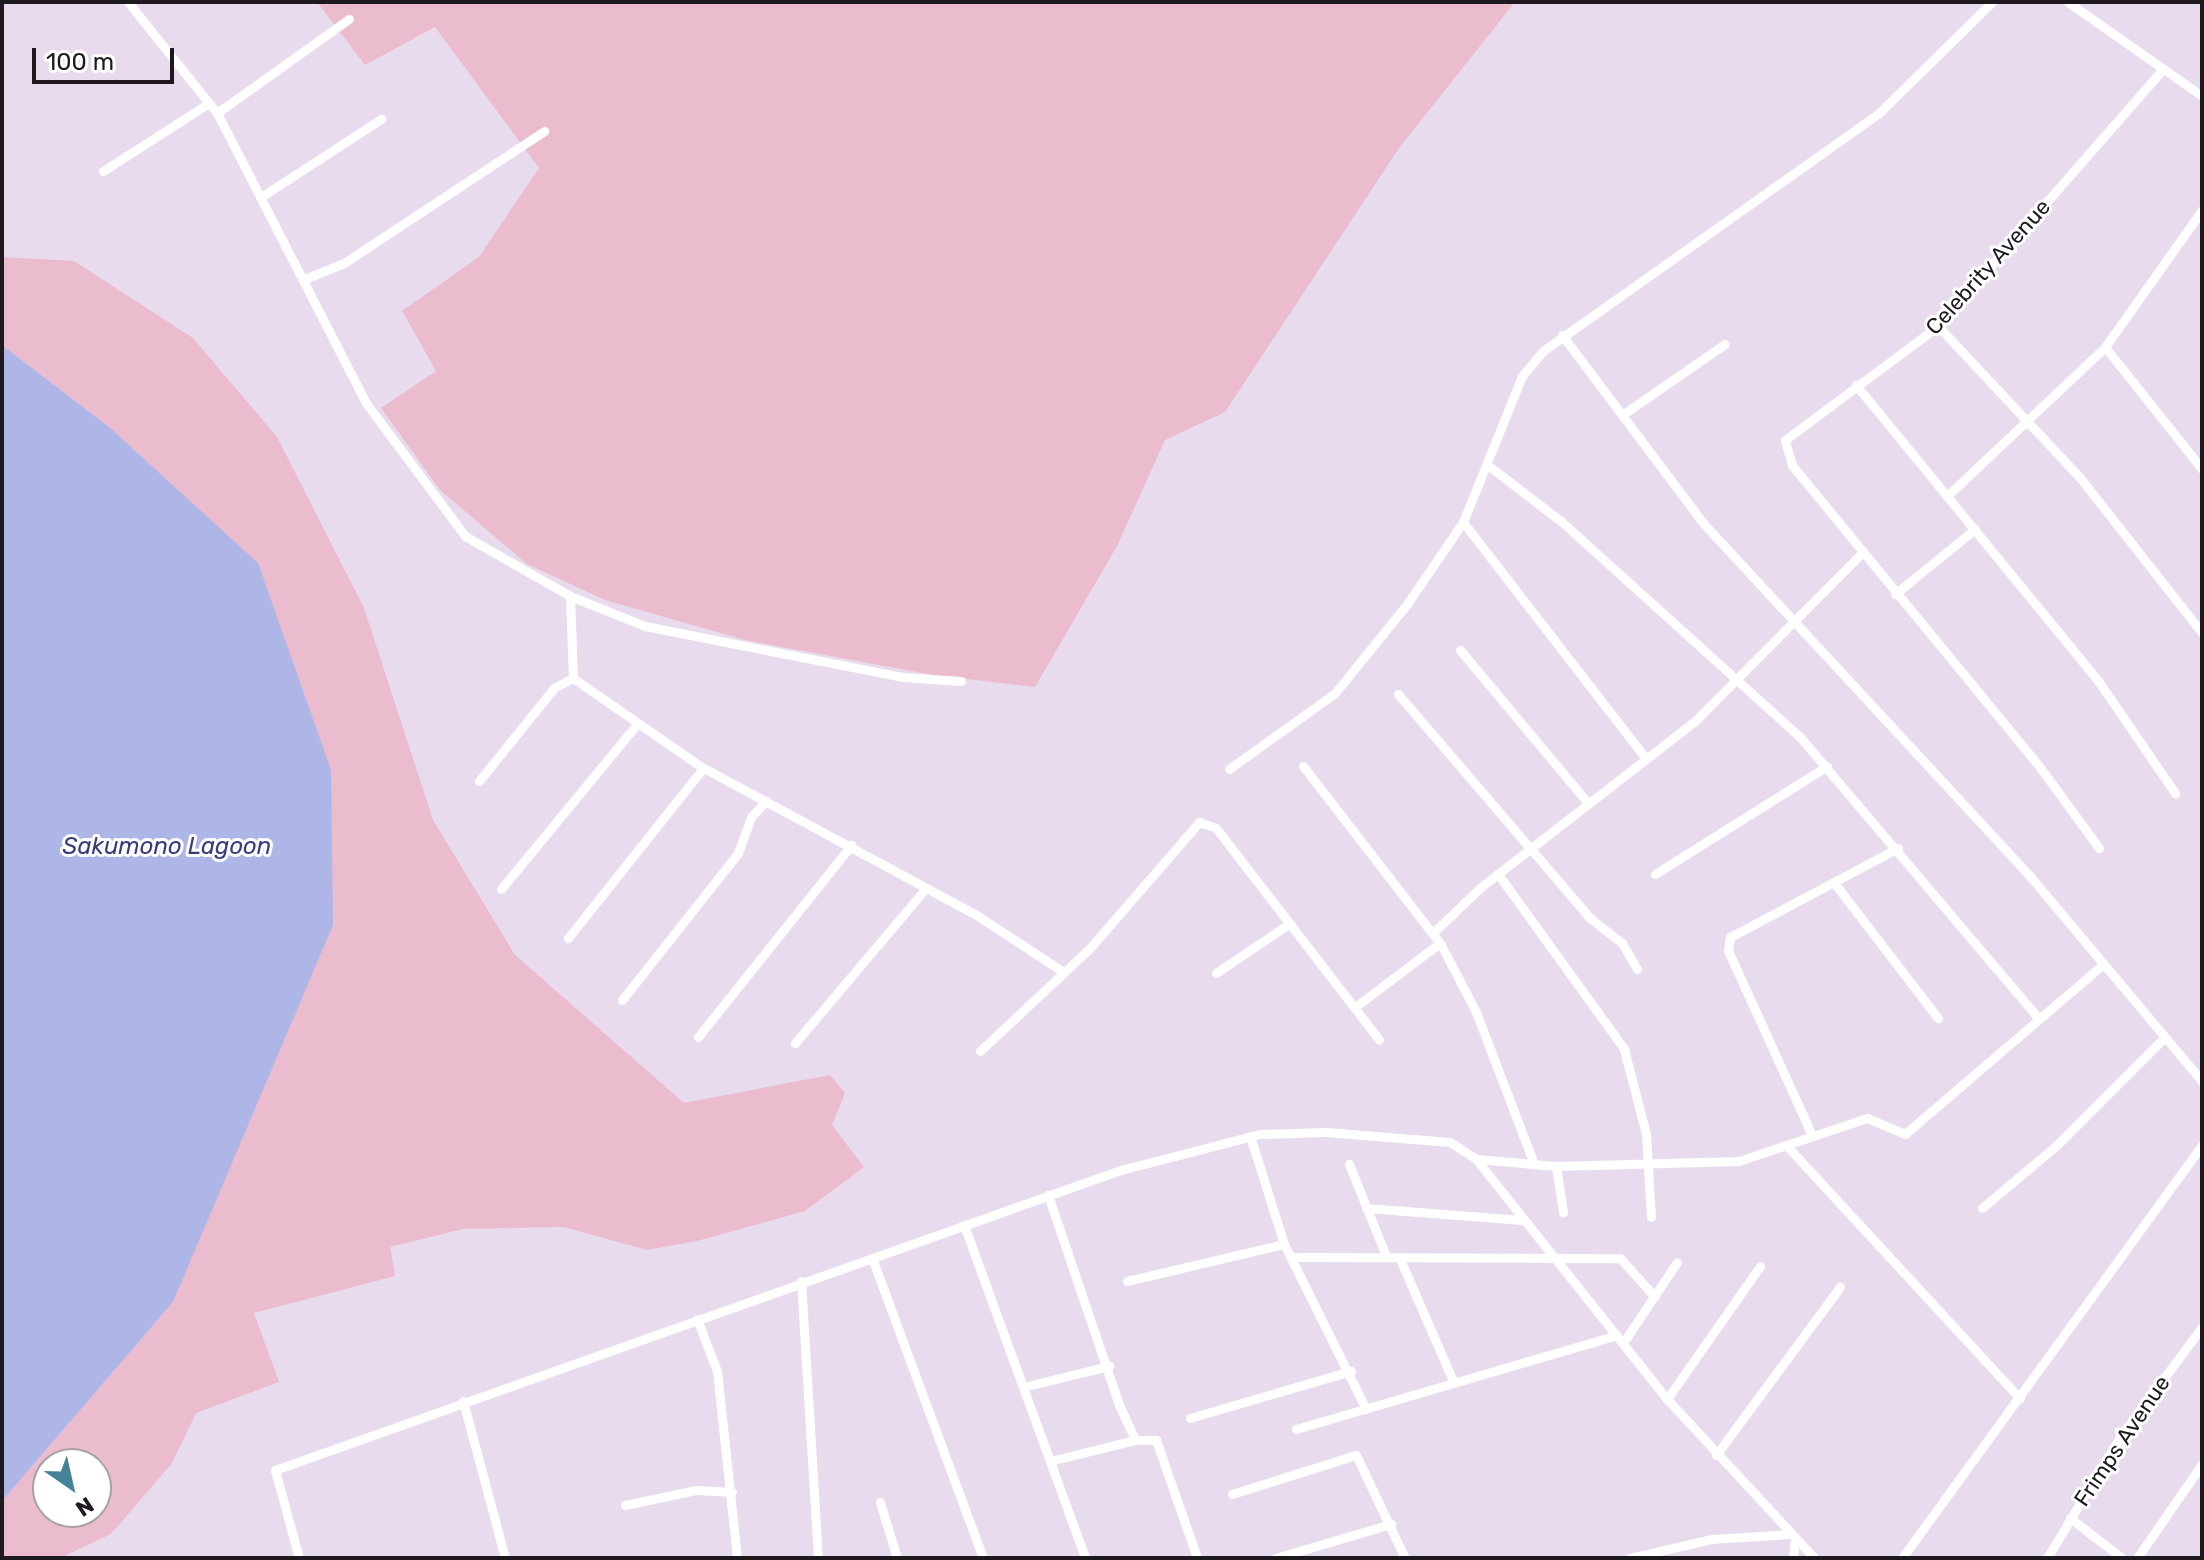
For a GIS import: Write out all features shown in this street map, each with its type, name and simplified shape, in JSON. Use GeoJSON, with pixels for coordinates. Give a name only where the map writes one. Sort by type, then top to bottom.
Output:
{"type":"FeatureCollection","features":[{"type":"Feature","properties":{"kind":"street"},"geometry":{"type":"LineString","coordinates":[[128,2],[217,113],[307,278],[366,403],[456,525],[473,542],[570,596],[658,630],[902,677],[961,681]]}},
{"type":"Feature","properties":{"kind":"street"},"geometry":{"type":"LineString","coordinates":[[1229,769],[1335,693],[1463,522],[1489,466],[1522,376],[1562,335],[1880,112],[1992,2]]}},
{"type":"Feature","properties":{"kind":"street"},"geometry":{"type":"LineString","coordinates":[[2068,2],[2202,96]]}},
{"type":"Feature","properties":{"kind":"street"},"geometry":{"type":"LineString","coordinates":[[217,113],[349,19]]}},
{"type":"Feature","properties":{"kind":"street","name":"Celebrity Avenue"},"geometry":{"type":"LineString","coordinates":[[1862,553],[1784,448],[1797,426],[1938,326],[2162,70]]}},
{"type":"Feature","properties":{"kind":"street"},"geometry":{"type":"LineString","coordinates":[[103,171],[209,103]]}},
{"type":"Feature","properties":{"kind":"street"},"geometry":{"type":"LineString","coordinates":[[264,195],[381,119]]}},
{"type":"Feature","properties":{"kind":"street"},"geometry":{"type":"LineString","coordinates":[[307,278],[344,263],[544,131]]}},
{"type":"Feature","properties":{"kind":"street"},"geometry":{"type":"LineString","coordinates":[[1947,496],[2105,347],[2202,210]]}},
{"type":"Feature","properties":{"kind":"street"},"geometry":{"type":"LineString","coordinates":[[1938,326],[2091,491],[2202,633]]}},
{"type":"Feature","properties":{"kind":"street"},"geometry":{"type":"LineString","coordinates":[[1562,335],[1703,523],[1793,627],[1950,788],[2162,1040],[2202,1081]]}},
{"type":"Feature","properties":{"kind":"street"},"geometry":{"type":"LineString","coordinates":[[1622,415],[1725,344]]}},
{"type":"Feature","properties":{"kind":"street"},"geometry":{"type":"LineString","coordinates":[[2105,347],[2202,469]]}},
{"type":"Feature","properties":{"kind":"street"},"geometry":{"type":"LineString","coordinates":[[1856,385],[2099,682],[2175,793]]}},
{"type":"Feature","properties":{"kind":"street"},"geometry":{"type":"LineString","coordinates":[[1489,466],[1738,679],[1827,766],[2039,1019]]}},
{"type":"Feature","properties":{"kind":"street"},"geometry":{"type":"LineString","coordinates":[[1463,522],[1646,759]]}},
{"type":"Feature","properties":{"kind":"street"},"geometry":{"type":"LineString","coordinates":[[1895,594],[1975,529]]}},
{"type":"Feature","properties":{"kind":"street"},"geometry":{"type":"LineString","coordinates":[[1433,933],[1498,874],[1646,759],[1738,679],[1793,627],[1862,553],[2020,742],[2099,848]]}},
{"type":"Feature","properties":{"kind":"street"},"geometry":{"type":"LineString","coordinates":[[570,596],[573,678]]}},
{"type":"Feature","properties":{"kind":"street"},"geometry":{"type":"LineString","coordinates":[[1460,650],[1588,803]]}},
{"type":"Feature","properties":{"kind":"street"},"geometry":{"type":"LineString","coordinates":[[573,678],[636,725],[703,768],[851,845],[1062,971]]}},
{"type":"Feature","properties":{"kind":"street"},"geometry":{"type":"LineString","coordinates":[[479,781],[554,688],[573,678]]}},
{"type":"Feature","properties":{"kind":"street"},"geometry":{"type":"LineString","coordinates":[[1398,694],[1590,918],[1622,943],[1637,969]]}},
{"type":"Feature","properties":{"kind":"street"},"geometry":{"type":"LineString","coordinates":[[501,889],[636,725]]}},
{"type":"Feature","properties":{"kind":"street"},"geometry":{"type":"LineString","coordinates":[[1303,766],[1440,943],[1476,1012],[1534,1164]]}},
{"type":"Feature","properties":{"kind":"street"},"geometry":{"type":"LineString","coordinates":[[1655,874],[1827,766]]}},
{"type":"Feature","properties":{"kind":"street"},"geometry":{"type":"LineString","coordinates":[[568,938],[703,768]]}},
{"type":"Feature","properties":{"kind":"street"},"geometry":{"type":"LineString","coordinates":[[622,1000],[738,853],[751,817],[766,801]]}},
{"type":"Feature","properties":{"kind":"street"},"geometry":{"type":"LineString","coordinates":[[980,1051],[1109,928],[1199,822],[1216,828],[1379,1040]]}},
{"type":"Feature","properties":{"kind":"street"},"geometry":{"type":"LineString","coordinates":[[698,1037],[851,845]]}},
{"type":"Feature","properties":{"kind":"street"},"geometry":{"type":"LineString","coordinates":[[1812,1135],[1728,944],[1735,933],[1835,884],[1898,848]]}},
{"type":"Feature","properties":{"kind":"street"},"geometry":{"type":"LineString","coordinates":[[1498,874],[1624,1049],[1648,1164],[1651,1217]]}},
{"type":"Feature","properties":{"kind":"street"},"geometry":{"type":"LineString","coordinates":[[1835,884],[1938,1018]]}},
{"type":"Feature","properties":{"kind":"street"},"geometry":{"type":"LineString","coordinates":[[795,1043],[925,889]]}},
{"type":"Feature","properties":{"kind":"street"},"geometry":{"type":"LineString","coordinates":[[1216,973],[1290,923]]}},
{"type":"Feature","properties":{"kind":"street"},"geometry":{"type":"LineString","coordinates":[[1355,1007],[1440,943]]}},
{"type":"Feature","properties":{"kind":"street"},"geometry":{"type":"LineString","coordinates":[[1476,1159],[1556,1166],[1739,1161],[1812,1135],[1874,1118],[1907,1133],[2102,965]]}},
{"type":"Feature","properties":{"kind":"street"},"geometry":{"type":"LineString","coordinates":[[1982,1208],[2058,1144],[2162,1040]]}},
{"type":"Feature","properties":{"kind":"street"},"geometry":{"type":"LineString","coordinates":[[299,1558],[275,1470],[1048,1195],[1250,1136],[1326,1132],[1450,1142],[1476,1159],[1667,1399],[1814,1558]]}},
{"type":"Feature","properties":{"kind":"street"},"geometry":{"type":"LineString","coordinates":[[1250,1136],[1284,1244],[1351,1371],[1366,1409]]}},
{"type":"Feature","properties":{"kind":"street"},"geometry":{"type":"LineString","coordinates":[[1786,1145],[2020,1399]]}},
{"type":"Feature","properties":{"kind":"street"},"geometry":{"type":"LineString","coordinates":[[1902,1558],[2202,1145]]}},
{"type":"Feature","properties":{"kind":"street"},"geometry":{"type":"LineString","coordinates":[[1349,1164],[1386,1256]]}},
{"type":"Feature","properties":{"kind":"street"},"geometry":{"type":"LineString","coordinates":[[1556,1166],[1563,1212]]}},
{"type":"Feature","properties":{"kind":"street"},"geometry":{"type":"LineString","coordinates":[[1048,1195],[1135,1440]]}},
{"type":"Feature","properties":{"kind":"street"},"geometry":{"type":"LineString","coordinates":[[1366,1208],[1523,1220]]}},
{"type":"Feature","properties":{"kind":"street"},"geometry":{"type":"LineString","coordinates":[[964,1225],[1085,1558]]}},
{"type":"Feature","properties":{"kind":"street"},"geometry":{"type":"LineString","coordinates":[[1127,1281],[1284,1244]]}},
{"type":"Feature","properties":{"kind":"street"},"geometry":{"type":"LineString","coordinates":[[1293,1257],[1627,1260],[1655,1297]]}},
{"type":"Feature","properties":{"kind":"street"},"geometry":{"type":"LineString","coordinates":[[872,1258],[983,1558]]}},
{"type":"Feature","properties":{"kind":"street"},"geometry":{"type":"LineString","coordinates":[[1400,1259],[1454,1383]]}},
{"type":"Feature","properties":{"kind":"street"},"geometry":{"type":"LineString","coordinates":[[1296,1429],[1620,1339],[1655,1297],[1677,1262]]}},
{"type":"Feature","properties":{"kind":"street"},"geometry":{"type":"LineString","coordinates":[[1667,1399],[1760,1266]]}},
{"type":"Feature","properties":{"kind":"street"},"geometry":{"type":"LineString","coordinates":[[801,1281],[818,1558]]}},
{"type":"Feature","properties":{"kind":"street"},"geometry":{"type":"LineString","coordinates":[[1716,1455],[1840,1287]]}},
{"type":"Feature","properties":{"kind":"street"},"geometry":{"type":"LineString","coordinates":[[697,1319],[717,1371],[737,1558]]}},
{"type":"Feature","properties":{"kind":"street","name":"Frimps Avenue"},"geometry":{"type":"LineString","coordinates":[[2047,1558],[2070,1518],[2202,1327]]}},
{"type":"Feature","properties":{"kind":"street"},"geometry":{"type":"LineString","coordinates":[[1023,1387],[1109,1366]]}},
{"type":"Feature","properties":{"kind":"street"},"geometry":{"type":"LineString","coordinates":[[1190,1418],[1351,1371]]}},
{"type":"Feature","properties":{"kind":"street"},"geometry":{"type":"LineString","coordinates":[[463,1401],[505,1558]]}},
{"type":"Feature","properties":{"kind":"street"},"geometry":{"type":"LineString","coordinates":[[1050,1461],[1135,1440],[1156,1440],[1197,1558]]}},
{"type":"Feature","properties":{"kind":"street"},"geometry":{"type":"LineString","coordinates":[[1232,1494],[1356,1455],[1405,1558]]}},
{"type":"Feature","properties":{"kind":"street"},"geometry":{"type":"LineString","coordinates":[[2137,1558],[2202,1464]]}},
{"type":"Feature","properties":{"kind":"street"},"geometry":{"type":"LineString","coordinates":[[625,1505],[696,1490],[732,1492]]}},
{"type":"Feature","properties":{"kind":"street"},"geometry":{"type":"LineString","coordinates":[[880,1502],[897,1558]]}},
{"type":"Feature","properties":{"kind":"street"},"geometry":{"type":"LineString","coordinates":[[2070,1518],[2122,1558]]}},
{"type":"Feature","properties":{"kind":"street"},"geometry":{"type":"LineString","coordinates":[[1275,1558],[1391,1524]]}},
{"type":"Feature","properties":{"kind":"street"},"geometry":{"type":"LineString","coordinates":[[1630,1558],[1711,1539],[1792,1536]]}},
{"type":"Feature","properties":{"kind":"street"},"geometry":{"type":"LineString","coordinates":[[1792,1536],[1793,1558]]}},
{"type":"Feature","properties":{"kind":"shaded area"},"geometry":{"type":"Polygon","coordinates":[[[317,2],[1515,2],[1399,148],[1225,412],[1165,440],[1117,546],[1035,687],[933,675],[745,640],[605,600],[527,564],[440,490],[381,408],[436,371],[402,311],[479,257],[539,168],[435,27],[365,65],[317,2]]]}},
{"type":"Feature","properties":{"kind":"shaded area"},"geometry":{"type":"Polygon","coordinates":[[[2,257],[74,261],[193,338],[277,437],[364,608],[433,820],[515,955],[684,1103],[830,1075],[845,1093],[832,1125],[864,1167],[805,1211],[697,1241],[647,1250],[564,1227],[463,1229],[390,1247],[395,1276],[254,1313],[279,1382],[196,1413],[172,1463],[111,1534],[60,1558],[2,1558],[2,1501],[32,1466],[32,1528],[112,1528],[112,1448],[48,1448],[173,1302],[109,427],[2,345],[2,257]]]}},
{"type":"Feature","properties":{"kind":"water","name":"Sakumono Lagoon"},"geometry":{"type":"Polygon","coordinates":[[[2,345],[109,427],[258,563],[331,770],[333,925],[173,1302],[48,1448],[32,1448],[32,1466],[2,1501],[2,345]]]}}]}
